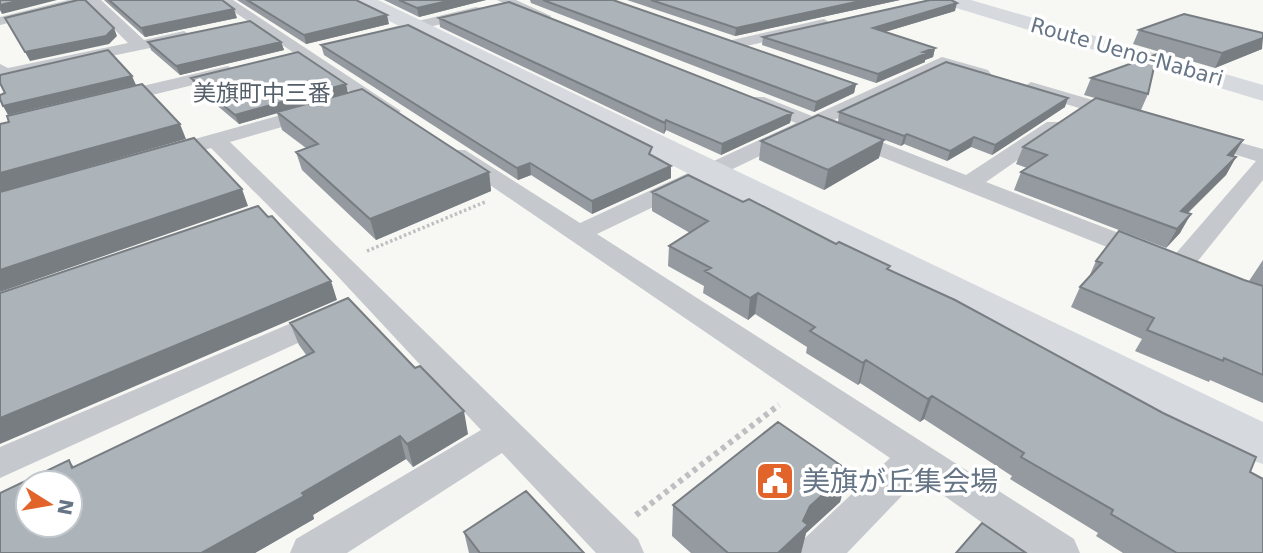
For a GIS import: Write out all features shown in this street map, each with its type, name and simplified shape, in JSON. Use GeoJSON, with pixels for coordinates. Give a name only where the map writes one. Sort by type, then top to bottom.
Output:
{"type":"FeatureCollection","features":[{"type":"Feature","properties":{"kind":"street"},"geometry":{"type":"LineString","coordinates":[[0,21],[85,0]]}},
{"type":"Feature","properties":{"kind":"street"},"geometry":{"type":"LineString","coordinates":[[93,0],[141,45]]}},
{"type":"Feature","properties":{"kind":"street"},"geometry":{"type":"LineString","coordinates":[[363,0],[1263,444]]}},
{"type":"Feature","properties":{"kind":"street","name":"Route Ueno-Nabari"},"geometry":{"type":"LineString","coordinates":[[950,0],[1263,93]]}},
{"type":"Feature","properties":{"kind":"street"},"geometry":{"type":"LineString","coordinates":[[378,35],[513,1],[562,23]]}},
{"type":"Feature","properties":{"kind":"street"},"geometry":{"type":"LineString","coordinates":[[236,16],[303,53],[347,102],[424,133],[807,383],[1059,553]]}},
{"type":"Feature","properties":{"kind":"street"},"geometry":{"type":"LineString","coordinates":[[760,52],[728,41],[839,20]]}},
{"type":"Feature","properties":{"kind":"street"},"geometry":{"type":"LineString","coordinates":[[0,69],[2,74],[204,32]]}},
{"type":"Feature","properties":{"kind":"street"},"geometry":{"type":"LineString","coordinates":[[577,234],[942,62],[1136,119]]}},
{"type":"Feature","properties":{"kind":"street"},"geometry":{"type":"LineString","coordinates":[[92,104],[250,66]]}},
{"type":"Feature","properties":{"kind":"street"},"geometry":{"type":"LineString","coordinates":[[850,83],[876,92]]}},
{"type":"Feature","properties":{"kind":"street"},"geometry":{"type":"LineString","coordinates":[[738,93],[1203,275]]}},
{"type":"Feature","properties":{"kind":"street"},"geometry":{"type":"LineString","coordinates":[[134,163],[347,102]]}},
{"type":"Feature","properties":{"kind":"street"},"geometry":{"type":"LineString","coordinates":[[969,183],[1086,104]]}},
{"type":"Feature","properties":{"kind":"street"},"geometry":{"type":"LineString","coordinates":[[1187,134],[1263,156]]}},
{"type":"Feature","properties":{"kind":"street"},"geometry":{"type":"LineString","coordinates":[[215,140],[269,211],[340,262],[615,545]]}},
{"type":"Feature","properties":{"kind":"street"},"geometry":{"type":"LineString","coordinates":[[1179,266],[1263,166]]}},
{"type":"Feature","properties":{"kind":"street"},"geometry":{"type":"LineString","coordinates":[[0,463],[373,298]]}},
{"type":"Feature","properties":{"kind":"street"},"geometry":{"type":"LineString","coordinates":[[311,553],[506,432]]}},
{"type":"Feature","properties":{"kind":"street"},"geometry":{"type":"LineString","coordinates":[[819,553],[916,457]]}},
{"type":"Feature","properties":{"kind":"path"},"geometry":{"type":"LineString","coordinates":[[340,262],[512,191]]}},
{"type":"Feature","properties":{"kind":"path"},"geometry":{"type":"LineString","coordinates":[[615,545],[807,383]]}},
{"type":"Feature","properties":{"kind":"building"},"geometry":{"type":"Polygon","coordinates":[[[0,0],[21,0],[0,5],[0,0]]]}},
{"type":"Feature","properties":{"kind":"building"},"geometry":{"type":"Polygon","coordinates":[[[85,0],[114,28],[106,36],[25,52],[5,18],[85,0]]]}},
{"type":"Feature","properties":{"kind":"building"},"geometry":{"type":"Polygon","coordinates":[[[109,0],[222,0],[234,9],[141,28],[109,0]]]}},
{"type":"Feature","properties":{"kind":"building"},"geometry":{"type":"Polygon","coordinates":[[[247,0],[356,0],[387,15],[304,35],[247,0]]]}},
{"type":"Feature","properties":{"kind":"building"},"geometry":{"type":"Polygon","coordinates":[[[399,0],[452,0],[417,8],[399,0]]]}},
{"type":"Feature","properties":{"kind":"building"},"geometry":{"type":"Polygon","coordinates":[[[543,0],[613,0],[856,84],[816,102],[543,0]]]}},
{"type":"Feature","properties":{"kind":"building"},"geometry":{"type":"Polygon","coordinates":[[[651,0],[865,0],[736,28],[651,0]]]}},
{"type":"Feature","properties":{"kind":"building"},"geometry":{"type":"Polygon","coordinates":[[[930,0],[951,0],[957,3],[873,28],[935,48],[878,74],[763,37],[930,0]]]}},
{"type":"Feature","properties":{"kind":"building"},"geometry":{"type":"Polygon","coordinates":[[[509,2],[792,113],[722,144],[666,120],[665,123],[439,18],[509,2]]]}},
{"type":"Feature","properties":{"kind":"building"},"geometry":{"type":"Polygon","coordinates":[[[1184,14],[1263,33],[1263,38],[1222,53],[1139,30],[1184,14]]]}},
{"type":"Feature","properties":{"kind":"building"},"geometry":{"type":"Polygon","coordinates":[[[250,21],[281,42],[176,66],[148,42],[250,21]]]}},
{"type":"Feature","properties":{"kind":"building"},"geometry":{"type":"Polygon","coordinates":[[[408,25],[652,147],[649,154],[671,166],[592,201],[530,163],[517,168],[321,45],[408,25]]]}},
{"type":"Feature","properties":{"kind":"building"},"geometry":{"type":"Polygon","coordinates":[[[108,50],[132,76],[3,106],[0,95],[5,93],[0,83],[0,75],[108,50]]]}},
{"type":"Feature","properties":{"kind":"building"},"geometry":{"type":"Polygon","coordinates":[[[298,52],[346,84],[235,115],[191,78],[298,52]]]}},
{"type":"Feature","properties":{"kind":"building"},"geometry":{"type":"Polygon","coordinates":[[[1157,54],[1148,94],[1091,78],[1157,54]]]}},
{"type":"Feature","properties":{"kind":"building"},"geometry":{"type":"Polygon","coordinates":[[[946,62],[1068,98],[995,145],[974,137],[950,151],[839,112],[946,62]]]}},
{"type":"Feature","properties":{"kind":"building"},"geometry":{"type":"Polygon","coordinates":[[[142,84],[180,124],[0,173],[0,124],[9,122],[7,116],[142,84]]]}},
{"type":"Feature","properties":{"kind":"building"},"geometry":{"type":"Polygon","coordinates":[[[362,89],[489,172],[370,219],[296,152],[318,144],[277,112],[362,89]]]}},
{"type":"Feature","properties":{"kind":"building"},"geometry":{"type":"Polygon","coordinates":[[[1096,98],[1243,140],[1228,155],[1236,157],[1181,211],[1191,214],[1177,229],[1021,172],[1047,155],[1023,147],[1096,98]]]}},
{"type":"Feature","properties":{"kind":"building"},"geometry":{"type":"Polygon","coordinates":[[[818,115],[884,140],[828,170],[761,141],[818,115]]]}},
{"type":"Feature","properties":{"kind":"building"},"geometry":{"type":"Polygon","coordinates":[[[194,138],[242,189],[0,270],[0,192],[194,138]]]}},
{"type":"Feature","properties":{"kind":"building"},"geometry":{"type":"Polygon","coordinates":[[[688,175],[743,202],[749,199],[836,244],[839,242],[890,266],[887,269],[955,300],[1163,413],[1256,457],[1250,472],[1263,479],[1263,553],[1177,553],[1111,514],[1113,510],[1021,457],[1024,453],[932,396],[928,399],[866,360],[863,363],[810,331],[815,327],[758,293],[750,298],[705,271],[711,268],[669,246],[708,221],[652,192],[688,175]]]}},
{"type":"Feature","properties":{"kind":"building"},"geometry":{"type":"Polygon","coordinates":[[[258,206],[268,217],[272,216],[331,281],[0,418],[0,293],[258,206]]]}},
{"type":"Feature","properties":{"kind":"building"},"geometry":{"type":"Polygon","coordinates":[[[1119,231],[1263,286],[1263,375],[1147,330],[1154,318],[1080,287],[1102,263],[1096,261],[1119,231]]]}},
{"type":"Feature","properties":{"kind":"building"},"geometry":{"type":"Polygon","coordinates":[[[348,298],[415,368],[420,366],[464,411],[407,444],[400,436],[302,493],[304,496],[201,553],[0,553],[0,493],[14,486],[14,539],[84,539],[84,469],[50,469],[69,460],[72,468],[314,352],[290,323],[348,298]]]}},
{"type":"Feature","properties":{"kind":"building","name":"美旗が丘集会場"},"geometry":{"type":"Polygon","coordinates":[[[778,422],[849,471],[810,506],[803,521],[808,525],[778,553],[728,553],[673,505],[778,422]]]}},
{"type":"Feature","properties":{"kind":"building"},"geometry":{"type":"Polygon","coordinates":[[[526,491],[584,553],[480,553],[464,532],[526,491]]]}},
{"type":"Feature","properties":{"kind":"building"},"geometry":{"type":"Polygon","coordinates":[[[982,523],[1026,553],[956,553],[982,523]]]}},
{"type":"Feature","properties":{"kind":"place","name":"美旗が丘集会場"},"geometry":{"type":"Point","coordinates":[775,481]}},
{"type":"Feature","properties":{"kind":"district","name":"美旗町中三番"},"geometry":{"type":"Point","coordinates":[262,93]}}]}
